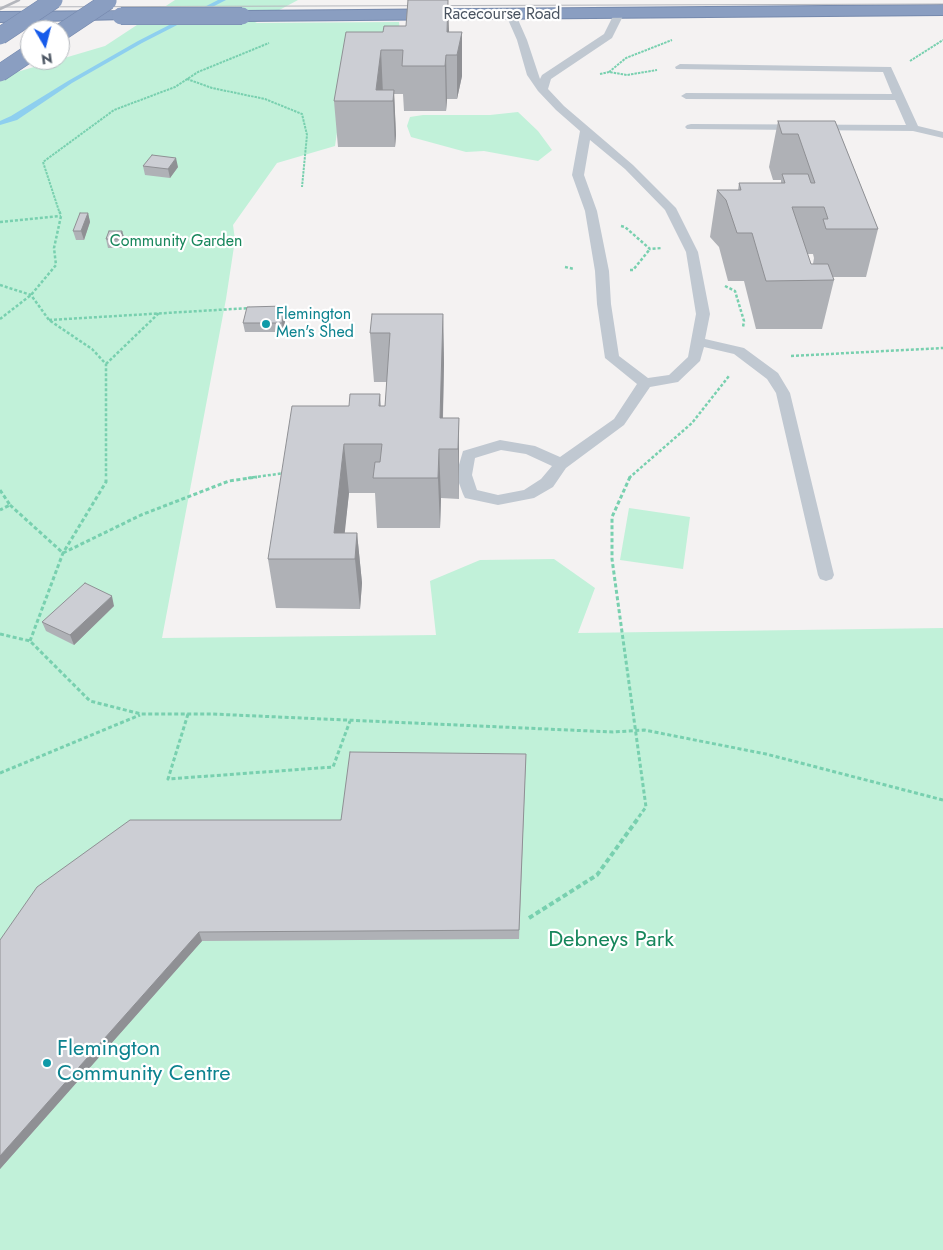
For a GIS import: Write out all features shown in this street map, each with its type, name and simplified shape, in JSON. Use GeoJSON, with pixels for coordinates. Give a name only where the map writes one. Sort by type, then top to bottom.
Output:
{"type":"FeatureCollection","features":[{"type":"Feature","properties":{"kind":"highway"},"geometry":{"type":"LineString","coordinates":[[0,36],[54,0]]}},
{"type":"Feature","properties":{"kind":"highway"},"geometry":{"type":"LineString","coordinates":[[70,26],[110,0]]}},
{"type":"Feature","properties":{"kind":"highway"},"geometry":{"type":"LineString","coordinates":[[242,16],[269,9],[292,0]]}},
{"type":"Feature","properties":{"kind":"highway","name":"Racecourse Road"},"geometry":{"type":"LineString","coordinates":[[0,17],[511,15],[621,7],[943,10]]}},
{"type":"Feature","properties":{"kind":"highway"},"geometry":{"type":"LineString","coordinates":[[0,74],[20,60]]}},
{"type":"Feature","properties":{"kind":"lane"},"geometry":{"type":"LineString","coordinates":[[542,89],[546,77],[608,36],[621,7]]}},
{"type":"Feature","properties":{"kind":"lane"},"geometry":{"type":"LineString","coordinates":[[511,15],[522,40],[532,75],[542,89],[670,208],[692,252],[704,314],[696,358],[673,379],[645,384],[619,422],[561,464],[547,483],[528,494],[498,500],[471,494],[464,475],[468,455],[500,445],[530,450],[561,464]]}},
{"type":"Feature","properties":{"kind":"lane"},"geometry":{"type":"LineString","coordinates":[[680,67],[887,69],[913,128]]}},
{"type":"Feature","properties":{"kind":"lane"},"geometry":{"type":"LineString","coordinates":[[686,96],[900,97]]}},
{"type":"Feature","properties":{"kind":"lane"},"geometry":{"type":"LineString","coordinates":[[691,127],[913,128],[943,135]]}},
{"type":"Feature","properties":{"kind":"lane"},"geometry":{"type":"LineString","coordinates":[[586,131],[578,175],[591,211],[594,226],[602,271],[604,304],[612,358],[645,384]]}},
{"type":"Feature","properties":{"kind":"lane"},"geometry":{"type":"LineString","coordinates":[[698,342],[739,351],[773,376],[783,393],[826,575]]}},
{"type":"Feature","properties":{"kind":"path"},"geometry":{"type":"LineString","coordinates":[[608,72],[626,58],[678,37]]}},
{"type":"Feature","properties":{"kind":"path"},"geometry":{"type":"LineString","coordinates":[[0,319],[31,295],[56,265],[54,248],[61,216],[43,162],[114,110],[175,87],[198,72],[275,40]]}},
{"type":"Feature","properties":{"kind":"path"},"geometry":{"type":"LineString","coordinates":[[887,69],[912,60],[943,40]]}},
{"type":"Feature","properties":{"kind":"path"},"geometry":{"type":"LineString","coordinates":[[595,75],[608,72],[627,75],[680,67]]}},
{"type":"Feature","properties":{"kind":"path"},"geometry":{"type":"LineString","coordinates":[[187,79],[212,88],[265,98],[302,114],[307,135],[302,187]]}},
{"type":"Feature","properties":{"kind":"path"},"geometry":{"type":"LineString","coordinates":[[0,222],[61,216]]}},
{"type":"Feature","properties":{"kind":"path"},"geometry":{"type":"LineString","coordinates":[[594,226],[613,225],[625,227],[650,249],[689,246]]}},
{"type":"Feature","properties":{"kind":"path"},"geometry":{"type":"LineString","coordinates":[[529,918],[597,875],[646,807],[612,559],[612,517],[629,478],[692,423],[730,374],[739,351],[744,321],[735,291],[718,284]]}},
{"type":"Feature","properties":{"kind":"path"},"geometry":{"type":"LineString","coordinates":[[0,285],[31,295],[49,320],[92,349],[106,364],[106,482],[63,553],[30,641]]}},
{"type":"Feature","properties":{"kind":"path"},"geometry":{"type":"LineString","coordinates":[[49,320],[160,312],[256,308]]}},
{"type":"Feature","properties":{"kind":"path"},"geometry":{"type":"LineString","coordinates":[[106,364],[160,312]]}},
{"type":"Feature","properties":{"kind":"path"},"geometry":{"type":"LineString","coordinates":[[739,351],[774,356],[943,348]]}},
{"type":"Feature","properties":{"kind":"path"},"geometry":{"type":"LineString","coordinates":[[63,553],[141,515],[229,481],[292,472]]}},
{"type":"Feature","properties":{"kind":"path"},"geometry":{"type":"LineString","coordinates":[[0,490],[10,504],[63,553]]}},
{"type":"Feature","properties":{"kind":"path"},"geometry":{"type":"LineString","coordinates":[[0,510],[10,504]]}},
{"type":"Feature","properties":{"kind":"path"},"geometry":{"type":"LineString","coordinates":[[0,634],[30,641],[90,701],[141,714],[188,714],[613,732],[644,730],[766,754],[943,800]]}},
{"type":"Feature","properties":{"kind":"path"},"geometry":{"type":"LineString","coordinates":[[0,773],[141,714]]}},
{"type":"Feature","properties":{"kind":"path"},"geometry":{"type":"LineString","coordinates":[[188,714],[168,779],[333,766],[350,721]]}},
{"type":"Feature","properties":{"kind":"green space","name":"Debneys Park"},"geometry":{"type":"Polygon","coordinates":[[[175,0],[298,0],[255,23],[399,22],[400,32],[348,57],[335,146],[277,163],[233,225],[235,240],[226,299],[162,638],[436,635],[430,581],[480,560],[554,559],[595,588],[578,633],[943,628],[943,1250],[0,1250],[0,77],[24,70],[70,70],[70,56],[105,46],[175,0]]]}},
{"type":"Feature","properties":{"kind":"green space"},"geometry":{"type":"Polygon","coordinates":[[[518,112],[538,131],[552,150],[538,161],[484,151],[466,152],[411,137],[407,126],[410,117],[423,115],[490,115],[518,112]]]}},
{"type":"Feature","properties":{"kind":"green space"},"geometry":{"type":"Polygon","coordinates":[[[629,508],[690,517],[683,569],[620,560],[629,508]]]}},
{"type":"Feature","properties":{"kind":"building"},"geometry":{"type":"Polygon","coordinates":[[[408,0],[448,0],[447,32],[462,32],[457,55],[446,55],[445,66],[402,66],[403,50],[381,50],[376,90],[394,90],[393,101],[334,101],[346,32],[383,32],[384,26],[406,26],[408,0]]]}},
{"type":"Feature","properties":{"kind":"building"},"geometry":{"type":"Polygon","coordinates":[[[778,121],[835,121],[878,229],[826,229],[823,219],[828,219],[824,207],[792,207],[811,264],[828,264],[834,280],[766,281],[752,233],[737,233],[726,200],[717,190],[741,190],[739,183],[785,183],[782,174],[808,174],[811,183],[815,183],[798,134],[782,134],[778,121]]]}},
{"type":"Feature","properties":{"kind":"building"},"geometry":{"type":"Polygon","coordinates":[[[152,155],[176,158],[168,169],[143,166],[152,155]]]}},
{"type":"Feature","properties":{"kind":"building"},"geometry":{"type":"Polygon","coordinates":[[[80,213],[88,213],[81,231],[73,231],[80,213]]]}},
{"type":"Feature","properties":{"kind":"building"},"geometry":{"type":"Polygon","coordinates":[[[109,231],[122,231],[120,239],[106,239],[109,231]]]}},
{"type":"Feature","properties":{"kind":"building"},"geometry":{"type":"Polygon","coordinates":[[[285,306],[282,323],[243,323],[247,307],[285,306]]]}},
{"type":"Feature","properties":{"kind":"building"},"geometry":{"type":"Polygon","coordinates":[[[372,314],[443,314],[440,418],[459,418],[458,449],[439,449],[438,478],[373,478],[375,462],[380,462],[382,444],[344,444],[334,533],[357,533],[355,559],[268,559],[292,406],[349,406],[350,394],[380,394],[379,406],[385,406],[390,333],[370,333],[372,314]]]}},
{"type":"Feature","properties":{"kind":"building"},"geometry":{"type":"Polygon","coordinates":[[[85,583],[112,596],[70,635],[42,622],[85,583]]]}},
{"type":"Feature","properties":{"kind":"building","name":"Flemington Community Centre"},"geometry":{"type":"Polygon","coordinates":[[[350,752],[526,754],[519,930],[199,932],[0,1156],[0,940],[37,887],[130,820],[341,820],[350,752]]]}},
{"type":"Feature","properties":{"kind":"waterway"},"geometry":{"type":"LineString","coordinates":[[0,123],[14,118],[70,82],[140,42],[223,0]]}},
{"type":"Feature","properties":{"kind":"tram line"},"geometry":{"type":"LineString","coordinates":[[0,7],[943,4]]}},
{"type":"Feature","properties":{"kind":"railway"},"geometry":{"type":"LineString","coordinates":[[0,9],[19,0]]}},
{"type":"Feature","properties":{"kind":"place","name":"Flemington Men's Shed"},"geometry":{"type":"Point","coordinates":[266,324]}},
{"type":"Feature","properties":{"kind":"place","name":"Flemington Community Centre"},"geometry":{"type":"Point","coordinates":[47,1063]}},
{"type":"Feature","properties":{"kind":"park label","name":"Community Garden"},"geometry":{"type":"Point","coordinates":[176,242]}}]}
